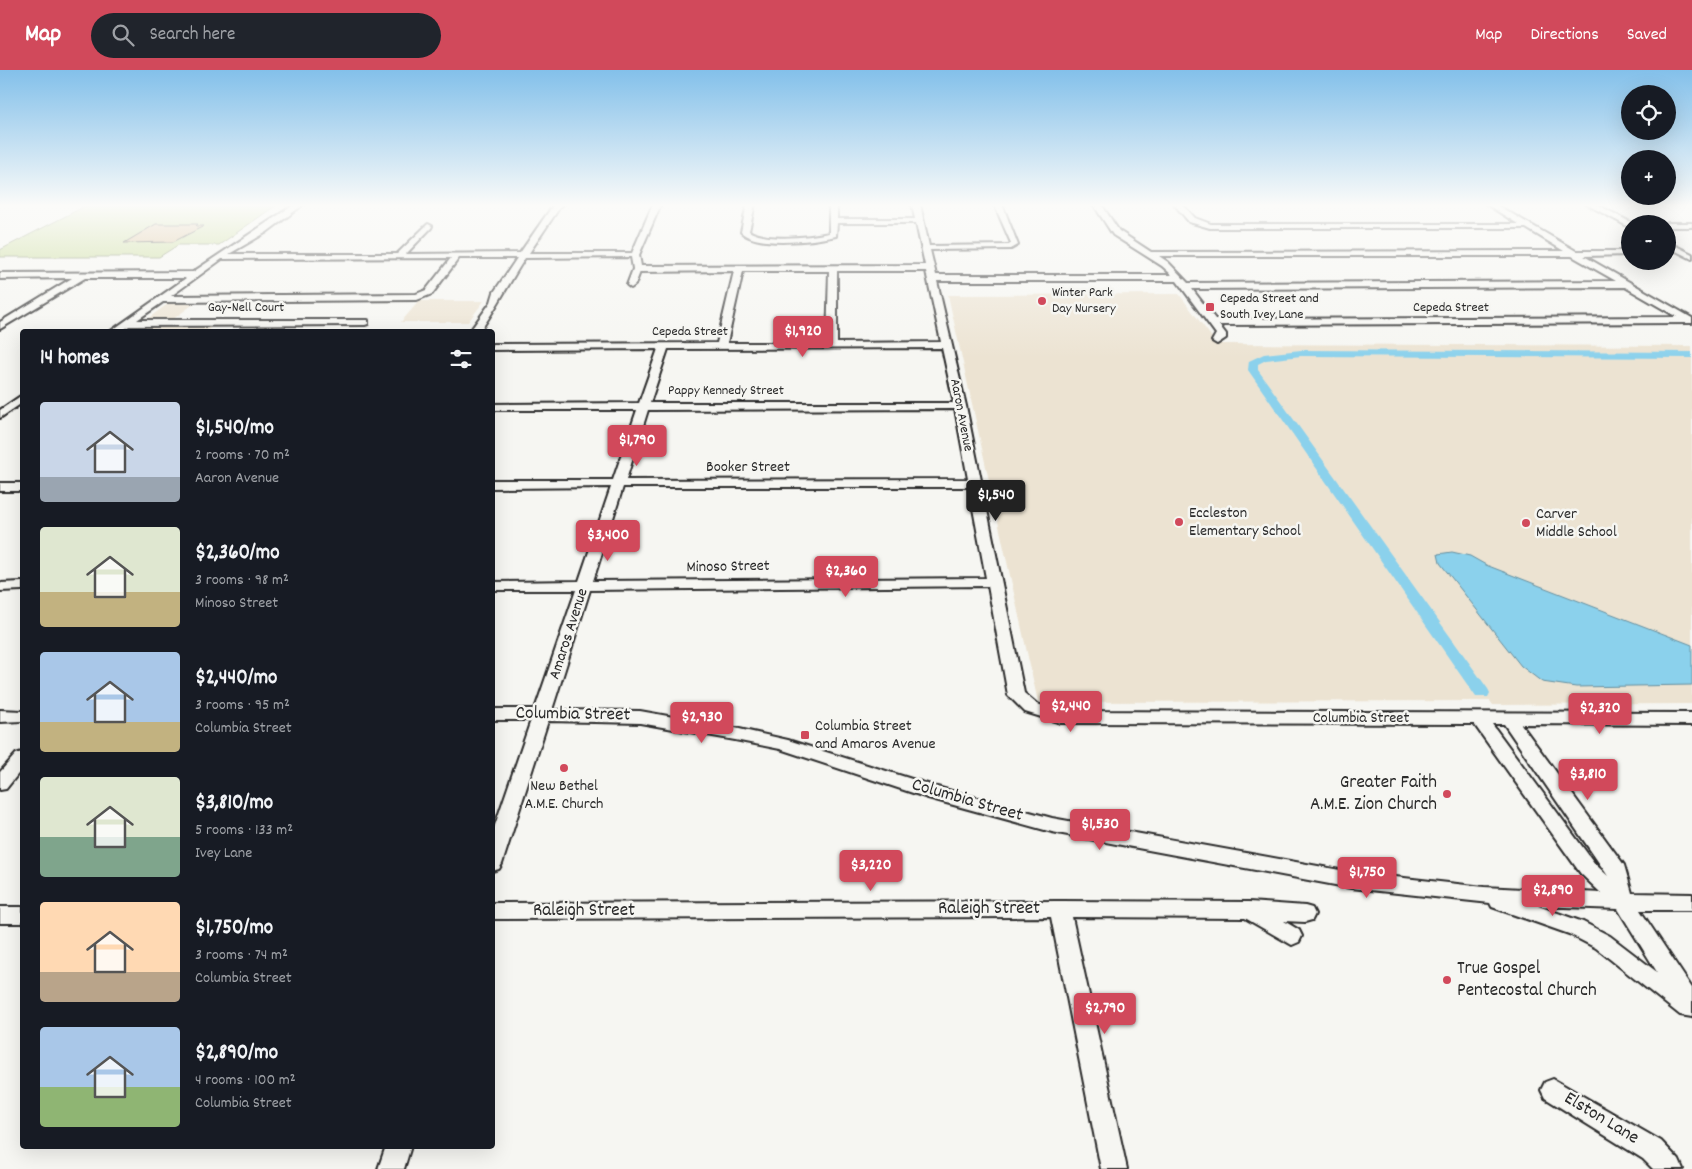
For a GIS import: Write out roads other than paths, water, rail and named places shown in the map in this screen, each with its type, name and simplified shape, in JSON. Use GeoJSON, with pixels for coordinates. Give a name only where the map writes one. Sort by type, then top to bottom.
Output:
{"type":"FeatureCollection","features":[{"type":"Feature","properties":{"kind":"street"},"geometry":{"type":"LineString","coordinates":[[119,329],[221,255]]}},
{"type":"Feature","properties":{"kind":"street"},"geometry":{"type":"LineString","coordinates":[[219,257],[602,255]]}},
{"type":"Feature","properties":{"kind":"street"},"geometry":{"type":"LineString","coordinates":[[631,286],[637,269],[635,255]]}},
{"type":"Feature","properties":{"kind":"street","name":"Aaron Avenue"},"geometry":{"type":"LineString","coordinates":[[927,255],[960,406],[1016,694],[1031,708]]}},
{"type":"Feature","properties":{"kind":"street"},"geometry":{"type":"LineString","coordinates":[[1152,255],[1180,278],[1221,334],[1221,338],[1217,341]]}},
{"type":"Feature","properties":{"kind":"street"},"geometry":{"type":"LineString","coordinates":[[1578,255],[1691,321]]}},
{"type":"Feature","properties":{"kind":"street"},"geometry":{"type":"LineString","coordinates":[[160,299],[418,297],[429,292],[456,256]]}},
{"type":"Feature","properties":{"kind":"street"},"geometry":{"type":"LineString","coordinates":[[476,329],[496,302],[498,292],[521,256]]}},
{"type":"Feature","properties":{"kind":"street"},"geometry":{"type":"LineString","coordinates":[[721,346],[739,268]]}},
{"type":"Feature","properties":{"kind":"street"},"geometry":{"type":"LineString","coordinates":[[832,346],[833,268]]}},
{"type":"Feature","properties":{"kind":"street"},"geometry":{"type":"LineString","coordinates":[[637,269],[930,268]]}},
{"type":"Feature","properties":{"kind":"street"},"geometry":{"type":"LineString","coordinates":[[0,276],[194,275]]}},
{"type":"Feature","properties":{"kind":"street"},"geometry":{"type":"LineString","coordinates":[[0,326],[82,276]]}},
{"type":"Feature","properties":{"kind":"street"},"geometry":{"type":"LineString","coordinates":[[932,278],[1180,278]]}},
{"type":"Feature","properties":{"kind":"street"},"geometry":{"type":"LineString","coordinates":[[1186,286],[1627,284]]}},
{"type":"Feature","properties":{"kind":"street","name":"Cepeda Street"},"geometry":{"type":"LineString","coordinates":[[1213,322],[1691,321]]}},
{"type":"Feature","properties":{"kind":"street","name":"Gay-Nell Court"},"geometry":{"type":"LineString","coordinates":[[128,323],[365,322]]}},
{"type":"Feature","properties":{"kind":"street","name":"Cepeda Street"},"geometry":{"type":"LineString","coordinates":[[495,347],[947,345]]}},
{"type":"Feature","properties":{"kind":"street","name":"Amaros Avenue"},"geometry":{"type":"LineString","coordinates":[[495,855],[664,346]]}},
{"type":"Feature","properties":{"kind":"street"},"geometry":{"type":"LineString","coordinates":[[0,414],[20,399]]}},
{"type":"Feature","properties":{"kind":"street","name":"Pappy Kennedy Street"},"geometry":{"type":"LineString","coordinates":[[495,408],[960,406]]}},
{"type":"Feature","properties":{"kind":"street","name":"Booker Street"},"geometry":{"type":"LineString","coordinates":[[495,484],[974,483]]}},
{"type":"Feature","properties":{"kind":"street"},"geometry":{"type":"LineString","coordinates":[[0,487],[20,487]]}},
{"type":"Feature","properties":{"kind":"street","name":"Minoso Street"},"geometry":{"type":"LineString","coordinates":[[495,586],[994,582]]}},
{"type":"Feature","properties":{"kind":"street"},"geometry":{"type":"LineString","coordinates":[[0,587],[20,586]]}},
{"type":"Feature","properties":{"kind":"street","name":"Columbia Street"},"geometry":{"type":"LineString","coordinates":[[1031,708],[1062,717],[1692,719]]}},
{"type":"Feature","properties":{"kind":"street","name":"Columbia Street"},"geometry":{"type":"LineString","coordinates":[[495,714],[543,713],[640,717],[735,734],[782,744],[934,793],[1052,825],[1351,880],[1484,895],[1624,902]]}},
{"type":"Feature","properties":{"kind":"street"},"geometry":{"type":"LineString","coordinates":[[0,716],[20,716]]}},
{"type":"Feature","properties":{"kind":"street"},"geometry":{"type":"LineString","coordinates":[[1479,718],[1588,869],[1624,902],[1692,1007]]}},
{"type":"Feature","properties":{"kind":"street"},"geometry":{"type":"LineString","coordinates":[[1509,718],[1617,870],[1624,902]]}},
{"type":"Feature","properties":{"kind":"street"},"geometry":{"type":"LineString","coordinates":[[0,784],[20,760]]}},
{"type":"Feature","properties":{"kind":"street"},"geometry":{"type":"LineString","coordinates":[[1484,895],[1576,928],[1603,942],[1692,1011]]}},
{"type":"Feature","properties":{"kind":"street"},"geometry":{"type":"LineString","coordinates":[[1624,902],[1692,902]]}},
{"type":"Feature","properties":{"kind":"street"},"geometry":{"type":"LineString","coordinates":[[1060,908],[1114,1169]]}},
{"type":"Feature","properties":{"kind":"street","name":"Raleigh Street"},"geometry":{"type":"LineString","coordinates":[[495,911],[1060,908],[1248,910],[1305,914]]}},
{"type":"Feature","properties":{"kind":"street"},"geometry":{"type":"LineString","coordinates":[[1248,910],[1292,936]]}},
{"type":"Feature","properties":{"kind":"street"},"geometry":{"type":"LineString","coordinates":[[0,915],[20,915]]}},
{"type":"Feature","properties":{"kind":"street","name":"Elston Lane"},"geometry":{"type":"LineString","coordinates":[[1553,1090],[1652,1150],[1670,1169]]}},
{"type":"Feature","properties":{"kind":"street"},"geometry":{"type":"LineString","coordinates":[[391,1169],[398,1149]]}},
{"type":"Feature","properties":{"kind":"water"},"geometry":{"type":"Polygon","coordinates":[[[1452,552],[1470,556],[1486,565],[1692,645],[1692,685],[1576,687],[1542,682],[1521,666],[1440,563],[1438,554],[1452,552]]]}},
{"type":"Feature","properties":{"kind":"waterway"},"geometry":{"type":"LineString","coordinates":[[1482,693],[1253,370],[1253,363],[1264,357],[1301,353],[1692,355]]}},
{"type":"Feature","properties":{"kind":"place","name":"Winter Park Day Nursery"},"geometry":{"type":"Point","coordinates":[1042,301]}},
{"type":"Feature","properties":{"kind":"place","name":"Cepeda Street and South Ivey Lane"},"geometry":{"type":"Point","coordinates":[1210,307]}},
{"type":"Feature","properties":{"kind":"place","name":"Eccleston Elementary School"},"geometry":{"type":"Point","coordinates":[1179,522]}},
{"type":"Feature","properties":{"kind":"place","name":"Carver Middle School"},"geometry":{"type":"Point","coordinates":[1526,523]}},
{"type":"Feature","properties":{"kind":"place","name":"Columbia Street and Amaros Avenue"},"geometry":{"type":"Point","coordinates":[805,735]}},
{"type":"Feature","properties":{"kind":"place","name":"New Bethel A.M.E. Church"},"geometry":{"type":"Point","coordinates":[564,768]}},
{"type":"Feature","properties":{"kind":"place","name":"Greater Faith A.M.E. Zion Church"},"geometry":{"type":"Point","coordinates":[1447,794]}},
{"type":"Feature","properties":{"kind":"place","name":"True Gospel Pentecostal Church"},"geometry":{"type":"Point","coordinates":[1447,980]}}]}
